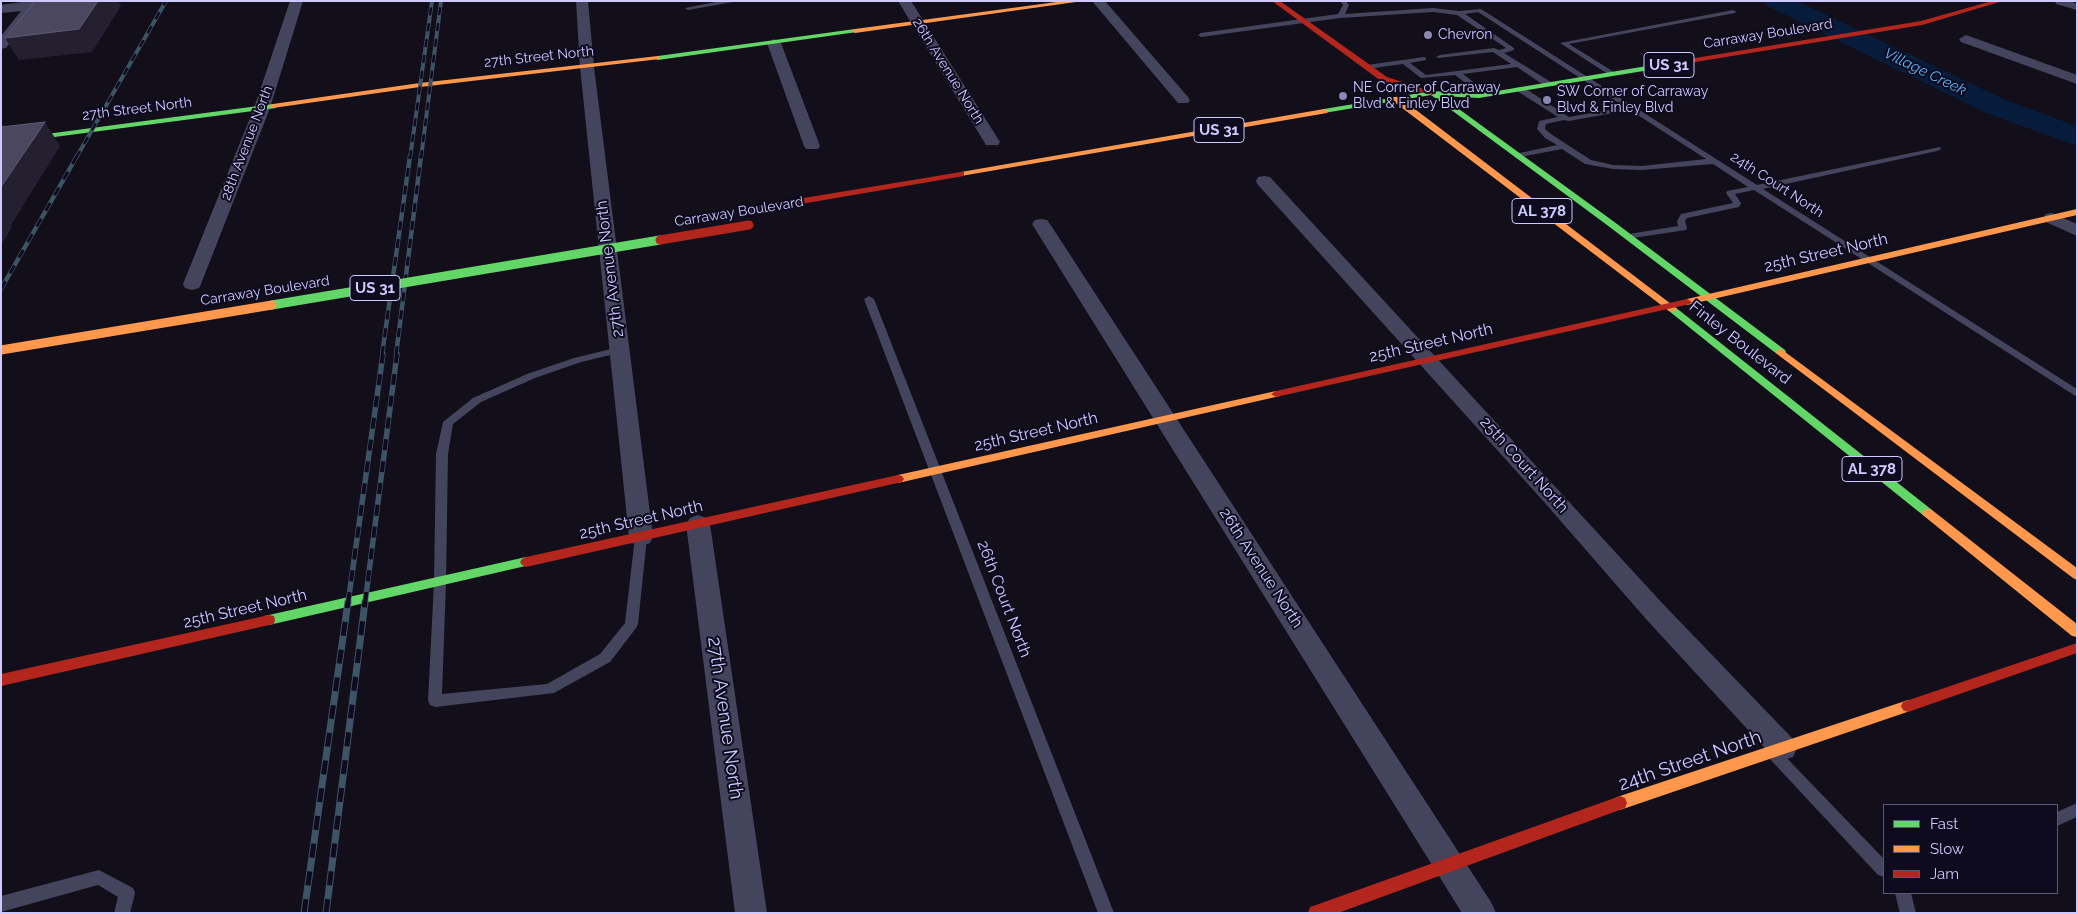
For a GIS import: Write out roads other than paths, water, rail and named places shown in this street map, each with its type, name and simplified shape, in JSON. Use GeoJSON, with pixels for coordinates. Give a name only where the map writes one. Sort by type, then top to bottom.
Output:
{"type":"FeatureCollection","features":[{"type":"Feature","properties":{"kind":"main road","name":"27th Street North"},"geometry":{"type":"LineString","coordinates":[[1,142],[262,108],[425,84],[587,67],[1080,1]]}},
{"type":"Feature","properties":{"kind":"main road","name":"Finley Boulevard"},"geometry":{"type":"LineString","coordinates":[[1275,1],[1384,79],[1432,93],[1629,237],[2077,575]]}},
{"type":"Feature","properties":{"kind":"main road","name":"Carraway Boulevard"},"geometry":{"type":"LineString","coordinates":[[738,212],[1432,93],[1481,95],[1752,52],[1922,23],[2000,1]]}},
{"type":"Feature","properties":{"kind":"main road","name":"Finley Boulevard"},"geometry":{"type":"LineString","coordinates":[[1384,79],[1396,99],[1416,115],[1668,306],[2077,632]]}},
{"type":"Feature","properties":{"kind":"main road","name":"Carraway Boulevard"},"geometry":{"type":"LineString","coordinates":[[1398,118],[1452,108],[1481,95]]}},
{"type":"Feature","properties":{"kind":"main road","name":"25th Street North"},"geometry":{"type":"LineString","coordinates":[[1,680],[1708,297],[2077,212]]}},
{"type":"Feature","properties":{"kind":"main road","name":"Carraway Boulevard"},"geometry":{"type":"LineString","coordinates":[[1,350],[753,225]]}},
{"type":"Feature","properties":{"kind":"main road"},"geometry":{"type":"LineString","coordinates":[[597,235],[616,232]]}},
{"type":"Feature","properties":{"kind":"main road","name":"24th Street North"},"geometry":{"type":"LineString","coordinates":[[1316,913],[1563,823],[2077,648]]}},
{"type":"Feature","properties":{"kind":"street","name":"28th Avenue North"},"geometry":{"type":"LineString","coordinates":[[192,284],[262,108],[296,1]]}},
{"type":"Feature","properties":{"kind":"street","name":"27th Avenue North"},"geometry":{"type":"LineString","coordinates":[[582,1],[587,67],[641,537]]}},
{"type":"Feature","properties":{"kind":"street","name":"26th Avenue North"},"geometry":{"type":"LineString","coordinates":[[904,1],[992,142]]}},
{"type":"Feature","properties":{"kind":"street"},"geometry":{"type":"LineString","coordinates":[[1098,1],[1183,100]]}},
{"type":"Feature","properties":{"kind":"street"},"geometry":{"type":"LineString","coordinates":[[2061,1],[2077,6]]}},
{"type":"Feature","properties":{"kind":"street"},"geometry":{"type":"LineString","coordinates":[[1,9],[34,3]]}},
{"type":"Feature","properties":{"kind":"street"},"geometry":{"type":"LineString","coordinates":[[1,45],[34,3]]}},
{"type":"Feature","properties":{"kind":"street"},"geometry":{"type":"LineString","coordinates":[[1966,39],[2077,80]]}},
{"type":"Feature","properties":{"kind":"street"},"geometry":{"type":"LineString","coordinates":[[774,43],[812,146]]}},
{"type":"Feature","properties":{"kind":"street","name":"25th Court North"},"geometry":{"type":"LineString","coordinates":[[1264,181],[1428,360],[1777,750]]}},
{"type":"Feature","properties":{"kind":"street"},"geometry":{"type":"LineString","coordinates":[[2052,218],[2077,231]]}},
{"type":"Feature","properties":{"kind":"street","name":"26th Avenue North"},"geometry":{"type":"LineString","coordinates":[[1041,224],[1480,913]]}},
{"type":"Feature","properties":{"kind":"street","name":"27th Avenue North"},"geometry":{"type":"LineString","coordinates":[[698,524],[751,913]]}},
{"type":"Feature","properties":{"kind":"lane"},"geometry":{"type":"LineString","coordinates":[[688,8],[736,1]]}},
{"type":"Feature","properties":{"kind":"lane"},"geometry":{"type":"LineString","coordinates":[[1340,16],[1346,5],[1343,1]]}},
{"type":"Feature","properties":{"kind":"lane","name":"24th Court North"},"geometry":{"type":"LineString","coordinates":[[1201,35],[1340,16],[1432,10],[1459,13],[1479,10],[2077,394]]}},
{"type":"Feature","properties":{"kind":"lane"},"geometry":{"type":"LineString","coordinates":[[1610,74],[1563,43],[1733,12]]}},
{"type":"Feature","properties":{"kind":"lane"},"geometry":{"type":"LineString","coordinates":[[1440,57],[1488,50],[1499,52],[1512,50],[1512,48],[1459,13]]}},
{"type":"Feature","properties":{"kind":"lane"},"geometry":{"type":"LineString","coordinates":[[1499,52],[1548,84]]}},
{"type":"Feature","properties":{"kind":"lane"},"geometry":{"type":"LineString","coordinates":[[1367,67],[1424,59]]}},
{"type":"Feature","properties":{"kind":"lane"},"geometry":{"type":"LineString","coordinates":[[1405,62],[1422,76],[1426,77],[1519,65]]}},
{"type":"Feature","properties":{"kind":"lane"},"geometry":{"type":"LineString","coordinates":[[1458,74],[1481,95]]}},
{"type":"Feature","properties":{"kind":"lane"},"geometry":{"type":"LineString","coordinates":[[1520,89],[1564,118]]}},
{"type":"Feature","properties":{"kind":"lane"},"geometry":{"type":"LineString","coordinates":[[1631,108],[1542,123],[1541,129],[1588,162],[1613,167],[1642,168],[1714,161]]}},
{"type":"Feature","properties":{"kind":"lane"},"geometry":{"type":"LineString","coordinates":[[1518,156],[1563,146]]}},
{"type":"Feature","properties":{"kind":"lane"},"geometry":{"type":"LineString","coordinates":[[1629,237],[1683,228],[1681,221],[1684,216],[1736,205],[1737,203],[1730,193],[1937,149]]}},
{"type":"Feature","properties":{"kind":"lane","name":"26th Court North"},"geometry":{"type":"LineString","coordinates":[[869,299],[1106,913]]}},
{"type":"Feature","properties":{"kind":"lane"},"geometry":{"type":"LineString","coordinates":[[619,350],[578,360],[531,376],[477,400],[448,422],[442,454],[440,582],[435,701],[549,688],[606,658],[631,624],[641,537]]}},
{"type":"Feature","properties":{"kind":"lane"},"geometry":{"type":"LineString","coordinates":[[1777,750],[1883,869]]}},
{"type":"Feature","properties":{"kind":"lane"},"geometry":{"type":"LineString","coordinates":[[2058,819],[2077,810]]}},
{"type":"Feature","properties":{"kind":"lane"},"geometry":{"type":"LineString","coordinates":[[1,904],[99,877],[127,893],[122,913]]}},
{"type":"Feature","properties":{"kind":"lane"},"geometry":{"type":"LineString","coordinates":[[1903,894],[1908,913]]}},
{"type":"Feature","properties":{"kind":"waterway","name":"Village Creek"},"geometry":{"type":"LineString","coordinates":[[1776,1],[1997,107],[2077,137]]}},
{"type":"Feature","properties":{"kind":"railway"},"geometry":{"type":"LineString","coordinates":[[76,158],[166,1]]}},
{"type":"Feature","properties":{"kind":"railway"},"geometry":{"type":"LineString","coordinates":[[410,158],[432,1]]}},
{"type":"Feature","properties":{"kind":"railway"},"geometry":{"type":"LineString","coordinates":[[421,158],[441,1]]}},
{"type":"Feature","properties":{"kind":"railway"},"geometry":{"type":"LineString","coordinates":[[2073,1],[2077,3]]}},
{"type":"Feature","properties":{"kind":"railway"},"geometry":{"type":"LineString","coordinates":[[1,289],[77,156]]}},
{"type":"Feature","properties":{"kind":"railway"},"geometry":{"type":"LineString","coordinates":[[382,355],[410,156]]}},
{"type":"Feature","properties":{"kind":"railway"},"geometry":{"type":"LineString","coordinates":[[396,355],[421,156]]}},
{"type":"Feature","properties":{"kind":"railway"},"geometry":{"type":"LineString","coordinates":[[348,603],[383,354]]}},
{"type":"Feature","properties":{"kind":"railway"},"geometry":{"type":"LineString","coordinates":[[365,603],[397,354]]}},
{"type":"Feature","properties":{"kind":"railway"},"geometry":{"type":"LineString","coordinates":[[304,913],[348,602]]}},
{"type":"Feature","properties":{"kind":"railway"},"geometry":{"type":"LineString","coordinates":[[326,913],[365,602]]}},
{"type":"Feature","properties":{"kind":"place","name":"Chevron"},"geometry":{"type":"Point","coordinates":[1428,35]}},
{"type":"Feature","properties":{"kind":"place","name":"NE Corner of Carraway Blvd & Finley Blvd"},"geometry":{"type":"Point","coordinates":[1343,96]}},
{"type":"Feature","properties":{"kind":"place","name":"SW Corner of Carraway Blvd & Finley Blvd"},"geometry":{"type":"Point","coordinates":[1547,100]}}]}
